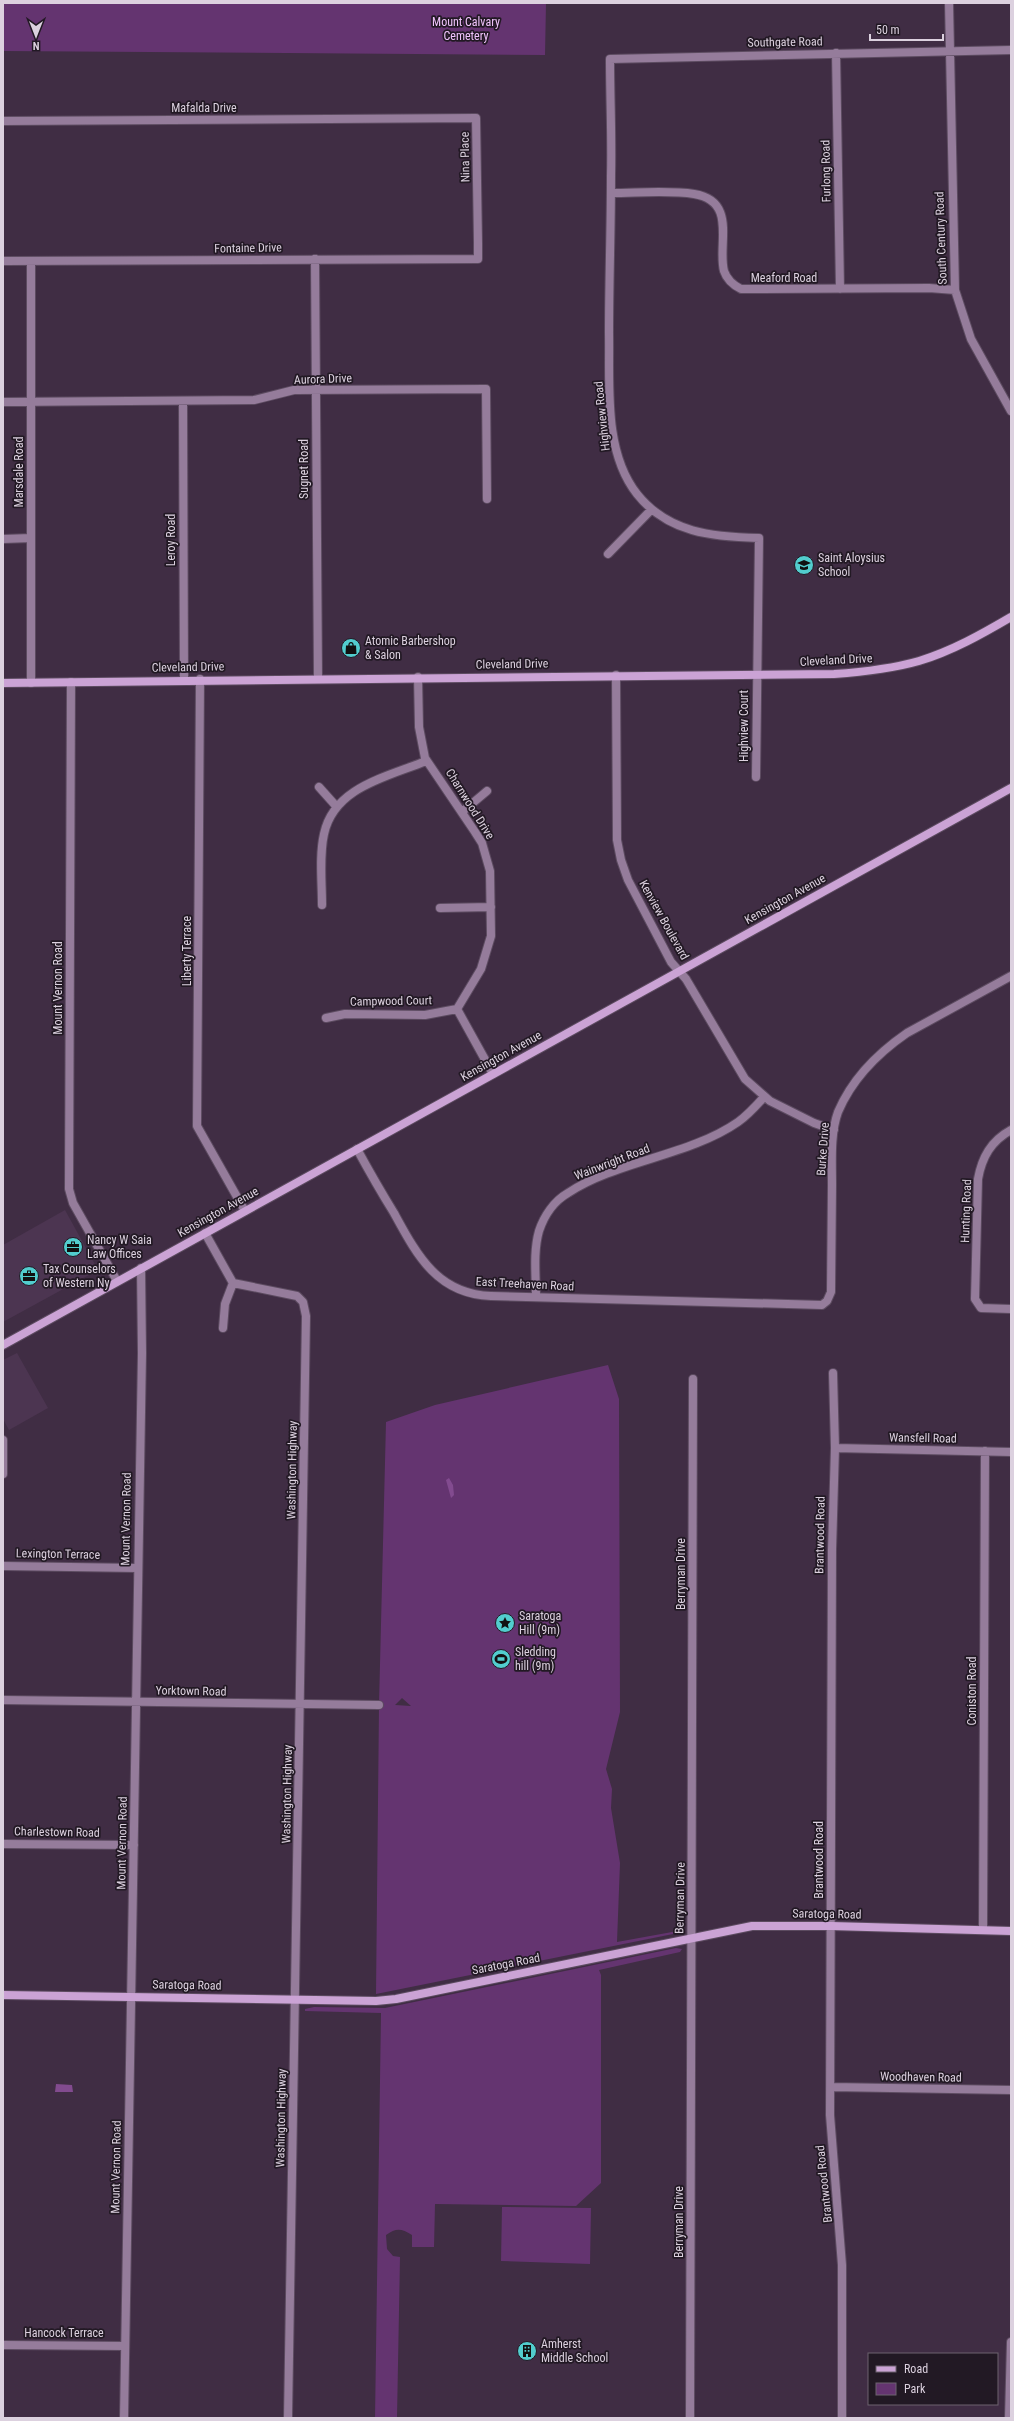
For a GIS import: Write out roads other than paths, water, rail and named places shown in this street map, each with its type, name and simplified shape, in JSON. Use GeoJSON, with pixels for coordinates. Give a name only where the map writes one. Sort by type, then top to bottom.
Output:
{"type":"FeatureCollection","features":[{"type":"Feature","properties":{"kind":"street","name":"South Century Road"},"geometry":{"type":"LineString","coordinates":[[949,3],[955,290],[971,339],[1011,411]]}},
{"type":"Feature","properties":{"kind":"street","name":"Southgate Road"},"geometry":{"type":"LineString","coordinates":[[610,108],[610,59],[1011,50]]}},
{"type":"Feature","properties":{"kind":"street","name":"Furlong Road"},"geometry":{"type":"LineString","coordinates":[[836,53],[840,289]]}},
{"type":"Feature","properties":{"kind":"street","name":"Highview Road"},"geometry":{"type":"LineString","coordinates":[[610,108],[610,384],[612,425],[620,461],[636,494],[651,510],[664,520],[701,534],[722,537],[759,538],[756,674]]}},
{"type":"Feature","properties":{"kind":"street","name":"Mafalda Drive"},"geometry":{"type":"LineString","coordinates":[[3,121],[406,118]]}},
{"type":"Feature","properties":{"kind":"street","name":"Nina Place"},"geometry":{"type":"LineString","coordinates":[[406,118],[476,118],[478,243]]}},
{"type":"Feature","properties":{"kind":"street","name":"Meaford Road"},"geometry":{"type":"LineString","coordinates":[[611,193],[694,194],[710,200],[721,215],[723,223],[724,271],[733,284],[741,289],[929,288],[955,290]]}},
{"type":"Feature","properties":{"kind":"street","name":"Fontaine Drive"},"geometry":{"type":"LineString","coordinates":[[3,261],[478,259],[478,243]]}},
{"type":"Feature","properties":{"kind":"street","name":"Sugnet Road"},"geometry":{"type":"LineString","coordinates":[[315,259],[318,678]]}},
{"type":"Feature","properties":{"kind":"street","name":"Marsdale Road"},"geometry":{"type":"LineString","coordinates":[[31,261],[31,682]]}},
{"type":"Feature","properties":{"kind":"street","name":"Aurora Drive"},"geometry":{"type":"LineString","coordinates":[[3,402],[254,400],[294,390],[486,390],[486,500]]}},
{"type":"Feature","properties":{"kind":"street","name":"Leroy Road"},"geometry":{"type":"LineString","coordinates":[[183,401],[184,679]]}},
{"type":"Feature","properties":{"kind":"street"},"geometry":{"type":"LineString","coordinates":[[608,554],[651,510]]}},
{"type":"Feature","properties":{"kind":"street"},"geometry":{"type":"LineString","coordinates":[[3,539],[31,538]]}},
{"type":"Feature","properties":{"kind":"street","name":"Cleveland Drive"},"geometry":{"type":"LineString","coordinates":[[3,682],[184,679],[834,674],[896,667],[925,659],[960,645],[1011,617]]}},
{"type":"Feature","properties":{"kind":"street","name":"Highview Court"},"geometry":{"type":"LineString","coordinates":[[756,674],[756,777]]}},
{"type":"Feature","properties":{"kind":"street","name":"Kenview Boulevard"},"geometry":{"type":"LineString","coordinates":[[616,675],[618,848],[628,880],[672,962],[745,1079],[764,1097],[792,1114],[834,1130]]}},
{"type":"Feature","properties":{"kind":"street","name":"Charnwood Drive"},"geometry":{"type":"LineString","coordinates":[[418,677],[419,726],[426,761],[482,842],[489,861],[491,936],[486,959],[457,1009]]}},
{"type":"Feature","properties":{"kind":"street","name":"Liberty Terrace"},"geometry":{"type":"LineString","coordinates":[[200,679],[197,1126],[246,1211]]}},
{"type":"Feature","properties":{"kind":"street","name":"Mount Vernon Road"},"geometry":{"type":"LineString","coordinates":[[71,682],[69,1189],[73,1203],[117,1281]]}},
{"type":"Feature","properties":{"kind":"street"},"geometry":{"type":"LineString","coordinates":[[322,904],[323,834],[327,821],[336,806],[359,789],[426,761]]}},
{"type":"Feature","properties":{"kind":"street"},"geometry":{"type":"LineString","coordinates":[[319,787],[336,806]]}},
{"type":"Feature","properties":{"kind":"street","name":"Kensington Avenue"},"geometry":{"type":"LineString","coordinates":[[3,1344],[1011,788]]}},
{"type":"Feature","properties":{"kind":"street"},"geometry":{"type":"LineString","coordinates":[[462,812],[487,791]]}},
{"type":"Feature","properties":{"kind":"street"},"geometry":{"type":"LineString","coordinates":[[440,908],[491,907]]}},
{"type":"Feature","properties":{"kind":"street","name":"Burke Drive"},"geometry":{"type":"LineString","coordinates":[[718,1302],[822,1305],[830,1297],[834,1130],[838,1113],[846,1097],[856,1081],[880,1054],[907,1032],[1011,976]]}},
{"type":"Feature","properties":{"kind":"street"},"geometry":{"type":"LineString","coordinates":[[457,1009],[493,1074]]}},
{"type":"Feature","properties":{"kind":"street","name":"Campwood Court"},"geometry":{"type":"LineString","coordinates":[[326,1018],[345,1014],[425,1015],[457,1009]]}},
{"type":"Feature","properties":{"kind":"street","name":"Wainwright Road"},"geometry":{"type":"LineString","coordinates":[[536,1297],[539,1232],[550,1210],[567,1193],[598,1178],[715,1134],[738,1122],[764,1097]]}},
{"type":"Feature","properties":{"kind":"street","name":"Hunting Road"},"geometry":{"type":"LineString","coordinates":[[1011,1130],[1000,1136],[991,1145],[982,1161],[978,1179],[975,1300],[978,1305],[987,1309],[1011,1309]]}},
{"type":"Feature","properties":{"kind":"street","name":"East Treehaven Road"},"geometry":{"type":"LineString","coordinates":[[357,1149],[423,1262],[440,1279],[459,1289],[483,1296],[718,1302]]}},
{"type":"Feature","properties":{"kind":"street"},"geometry":{"type":"LineString","coordinates":[[205,1233],[233,1284],[225,1304],[223,1328]]}},
{"type":"Feature","properties":{"kind":"street","name":"Mount Vernon Road"},"geometry":{"type":"LineString","coordinates":[[124,2418],[134,1845],[137,1568],[142,1353],[141,1268]]}},
{"type":"Feature","properties":{"kind":"street","name":"Washington Highway"},"geometry":{"type":"LineString","coordinates":[[233,1284],[238,1286],[287,1292],[297,1296],[306,1309],[288,2418]]}},
{"type":"Feature","properties":{"kind":"street","name":"Brantwood Road"},"geometry":{"type":"LineString","coordinates":[[833,1373],[835,1448],[832,1550],[830,2087],[832,2142],[842,2265],[842,2418]]}},
{"type":"Feature","properties":{"kind":"street","name":"Berryman Drive"},"geometry":{"type":"LineString","coordinates":[[690,2418],[693,1379]]}},
{"type":"Feature","properties":{"kind":"street"},"geometry":{"type":"LineString","coordinates":[[3,1440],[3,1474]]}},
{"type":"Feature","properties":{"kind":"street","name":"Wansfell Road"},"geometry":{"type":"LineString","coordinates":[[835,1448],[1011,1452]]}},
{"type":"Feature","properties":{"kind":"street","name":"Coniston Road"},"geometry":{"type":"LineString","coordinates":[[983,1930],[985,1451]]}},
{"type":"Feature","properties":{"kind":"street","name":"Lexington Terrace"},"geometry":{"type":"LineString","coordinates":[[3,1566],[137,1568]]}},
{"type":"Feature","properties":{"kind":"street","name":"Yorktown Road"},"geometry":{"type":"LineString","coordinates":[[3,1700],[379,1705]]}},
{"type":"Feature","properties":{"kind":"street","name":"Charlestown Road"},"geometry":{"type":"LineString","coordinates":[[3,1844],[134,1845]]}},
{"type":"Feature","properties":{"kind":"street","name":"Saratoga Road"},"geometry":{"type":"LineString","coordinates":[[3,1995],[376,2001],[752,1926],[831,1926],[1011,1931]]}},
{"type":"Feature","properties":{"kind":"street","name":"Woodhaven Road"},"geometry":{"type":"LineString","coordinates":[[830,2087],[1011,2090]]}},
{"type":"Feature","properties":{"kind":"street"},"geometry":{"type":"LineString","coordinates":[[1009,2418],[1011,2342]]}},
{"type":"Feature","properties":{"kind":"street","name":"Hancock Terrace"},"geometry":{"type":"LineString","coordinates":[[3,2345],[125,2346]]}},
{"type":"Feature","properties":{"kind":"place","name":"Saint Aloysius School"},"geometry":{"type":"Point","coordinates":[804,565]}},
{"type":"Feature","properties":{"kind":"place","name":"Atomic Barbershop & Salon"},"geometry":{"type":"Point","coordinates":[351,648]}},
{"type":"Feature","properties":{"kind":"place","name":"Nancy W Saia Law Offices"},"geometry":{"type":"Point","coordinates":[73,1247]}},
{"type":"Feature","properties":{"kind":"place","name":"Tax Counselors of Western Ny"},"geometry":{"type":"Point","coordinates":[29,1276]}},
{"type":"Feature","properties":{"kind":"place","name":"Saratoga Hill (9m)"},"geometry":{"type":"Point","coordinates":[505,1623]}},
{"type":"Feature","properties":{"kind":"place","name":"Sledding hill (9m)"},"geometry":{"type":"Point","coordinates":[501,1659]}},
{"type":"Feature","properties":{"kind":"place","name":"Amherst Middle School"},"geometry":{"type":"Point","coordinates":[527,2351]}},
{"type":"Feature","properties":{"kind":"park label","name":"Mount Calvary Cemetery"},"geometry":{"type":"Point","coordinates":[466,29]}}]}
